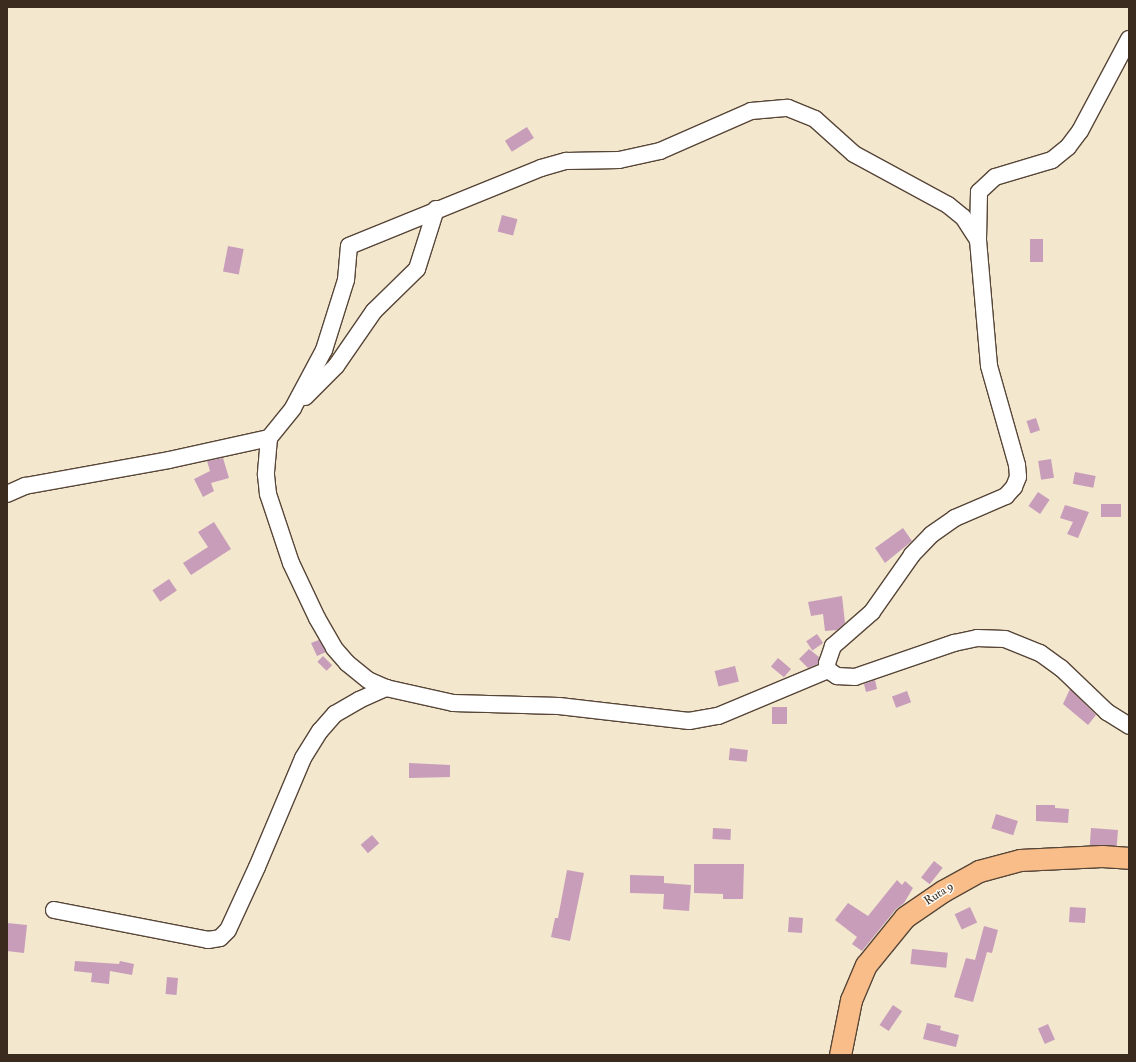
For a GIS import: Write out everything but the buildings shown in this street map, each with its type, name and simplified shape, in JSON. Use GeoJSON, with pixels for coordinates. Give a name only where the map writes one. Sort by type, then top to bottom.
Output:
{"type":"FeatureCollection","features":[{"type":"Feature","properties":{"kind":"main road","name":"Ruta 9"},"geometry":{"type":"LineString","coordinates":[[840,1055],[851,1000],[866,965],[905,917],[943,891],[979,871],[1020,860],[1102,856],[1129,858]]}},
{"type":"Feature","properties":{"kind":"street"},"geometry":{"type":"LineString","coordinates":[[828,670],[828,655],[833,646],[872,612],[921,544],[955,518],[1006,496],[1016,482],[1016,465],[989,366],[978,240],[979,192],[995,177],[1052,160],[1068,147],[1080,131],[1129,38]]}},
{"type":"Feature","properties":{"kind":"street"},"geometry":{"type":"LineString","coordinates":[[294,408],[324,350],[337,315],[346,280],[349,246],[436,209],[541,168],[566,161],[607,161],[633,158],[660,151],[751,111],[788,108],[815,119],[854,154],[948,204],[963,217],[978,240]]}},
{"type":"Feature","properties":{"kind":"street"},"geometry":{"type":"LineString","coordinates":[[436,209],[417,269],[374,311],[336,366],[294,408],[269,438],[266,475],[268,494],[291,563],[317,618],[334,648],[347,663],[368,680],[386,688],[453,703],[559,706],[690,721],[718,716],[828,670]]}},
{"type":"Feature","properties":{"kind":"street"},"geometry":{"type":"LineString","coordinates":[[7,494],[25,486],[169,460],[269,438]]}},
{"type":"Feature","properties":{"kind":"street"},"geometry":{"type":"LineString","coordinates":[[828,670],[837,676],[855,677],[954,643],[977,638],[1005,639],[1040,653],[1061,668],[1107,712],[1129,726]]}},
{"type":"Feature","properties":{"kind":"street"},"geometry":{"type":"LineString","coordinates":[[54,910],[208,940],[220,938],[228,930],[257,867],[303,758],[320,731],[335,714],[358,700],[386,688]]}}]}
